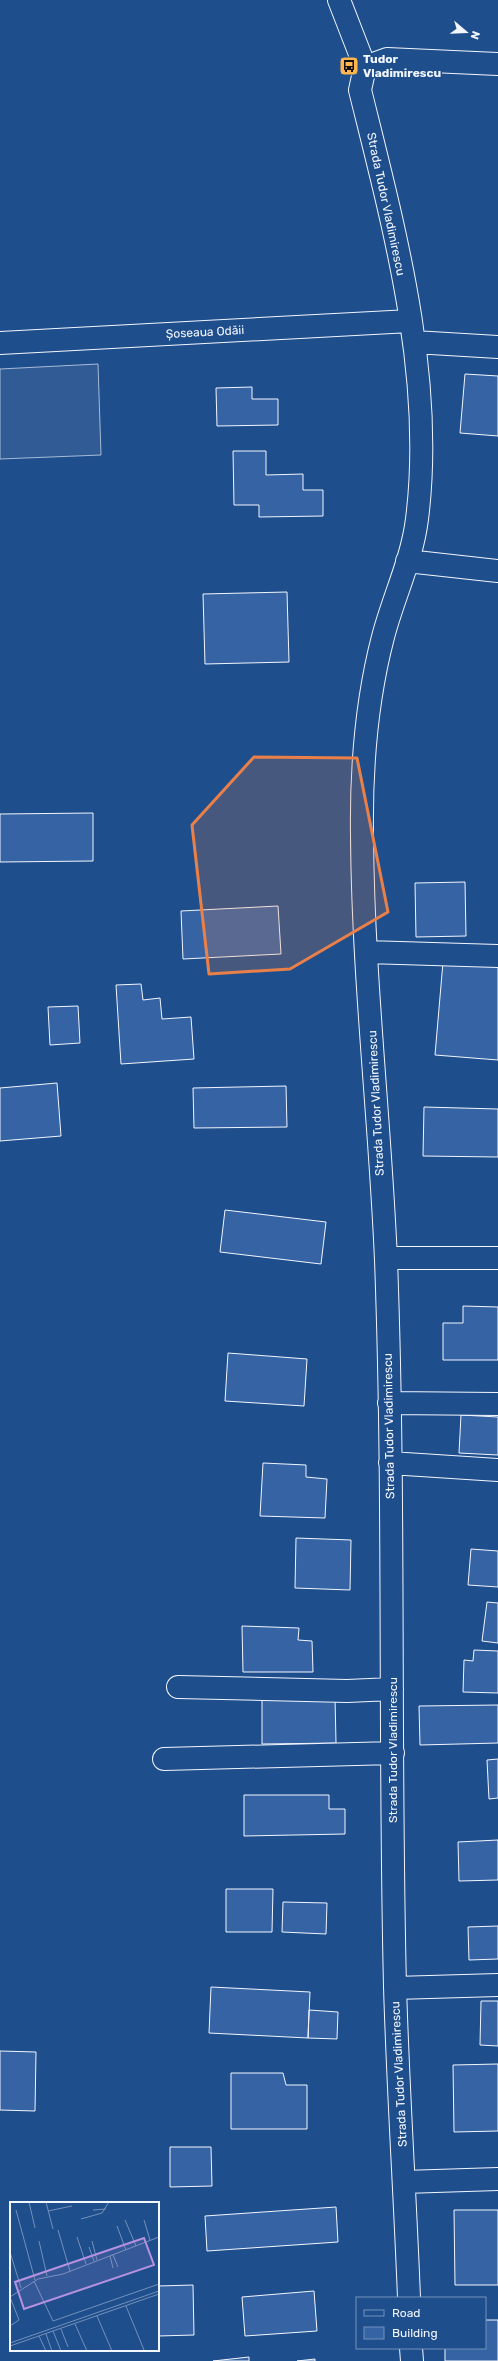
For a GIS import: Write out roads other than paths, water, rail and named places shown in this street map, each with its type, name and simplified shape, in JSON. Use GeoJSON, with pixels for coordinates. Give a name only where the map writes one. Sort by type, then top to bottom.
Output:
{"type":"FeatureCollection","features":[{"type":"Feature","properties":{"kind":"street"},"geometry":{"type":"LineString","coordinates":[[339,0],[365,67],[387,59],[498,64]]}},
{"type":"Feature","properties":{"kind":"street","name":"Strada Tudor Vladimirescu"},"geometry":{"type":"LineString","coordinates":[[365,67],[361,78],[360,90],[395,237],[412,331],[419,402],[421,471],[417,524],[382,641],[370,698],[362,759],[362,838],[367,952],[386,1258],[390,1462],[395,1988],[409,2297]]}},
{"type":"Feature","properties":{"kind":"street"},"geometry":{"type":"LineString","coordinates":[[412,331],[498,347]]}},
{"type":"Feature","properties":{"kind":"street","name":"Șoseaua Odăii"},"geometry":{"type":"LineString","coordinates":[[0,343],[412,331]]}},
{"type":"Feature","properties":{"kind":"street"},"geometry":{"type":"LineString","coordinates":[[407,561],[498,571]]}},
{"type":"Feature","properties":{"kind":"street"},"geometry":{"type":"LineString","coordinates":[[367,952],[498,956]]}},
{"type":"Feature","properties":{"kind":"street"},"geometry":{"type":"LineString","coordinates":[[386,1258],[498,1258]]}},
{"type":"Feature","properties":{"kind":"street"},"geometry":{"type":"LineString","coordinates":[[389,1403],[498,1404]]}},
{"type":"Feature","properties":{"kind":"street"},"geometry":{"type":"LineString","coordinates":[[390,1462],[498,1470]]}},
{"type":"Feature","properties":{"kind":"street"},"geometry":{"type":"LineString","coordinates":[[178,1686],[347,1691],[392,1689]]}},
{"type":"Feature","properties":{"kind":"street"},"geometry":{"type":"LineString","coordinates":[[164,1759],[393,1753]]}},
{"type":"Feature","properties":{"kind":"street"},"geometry":{"type":"LineString","coordinates":[[395,1988],[498,1985]]}},
{"type":"Feature","properties":{"kind":"street"},"geometry":{"type":"LineString","coordinates":[[404,2182],[498,2179]]}},
{"type":"Feature","properties":{"kind":"street"},"geometry":{"type":"LineString","coordinates":[[412,2349],[412,2361]]}},
{"type":"Feature","properties":{"kind":"place","name":"Tudor Vladimirescu"},"geometry":{"type":"Point","coordinates":[349,66]}}]}
